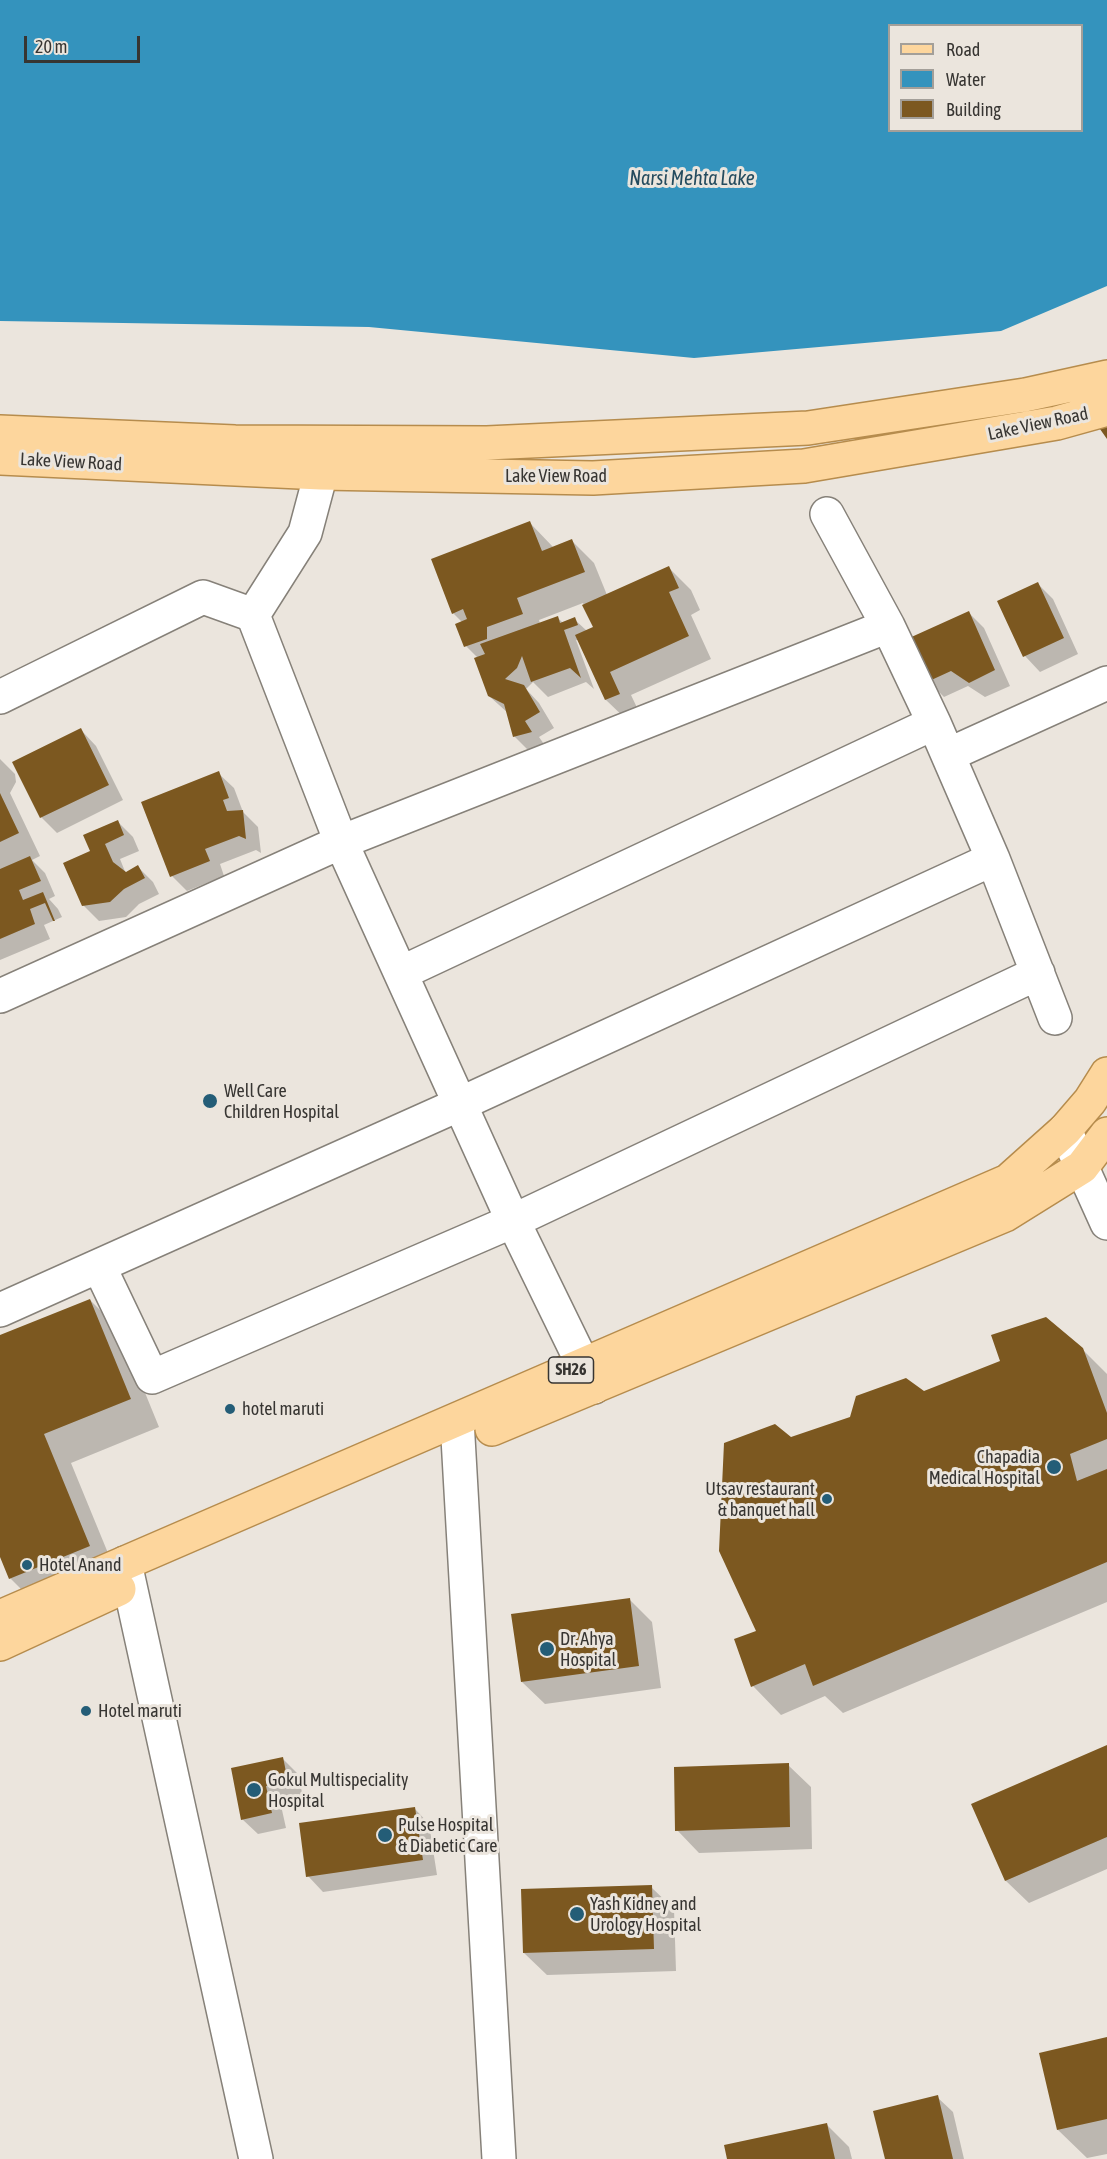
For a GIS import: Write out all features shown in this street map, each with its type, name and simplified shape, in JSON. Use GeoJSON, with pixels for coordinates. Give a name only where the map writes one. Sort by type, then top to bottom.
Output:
{"type":"FeatureCollection","features":[{"type":"Feature","properties":{"kind":"main road","name":"Lake View Road"},"geometry":{"type":"LineString","coordinates":[[0,432],[235,442],[323,458],[487,443],[808,428],[1025,395],[1107,377]]}},
{"type":"Feature","properties":{"kind":"main road","name":"Lake View Road"},"geometry":{"type":"LineString","coordinates":[[0,458],[323,458],[593,478],[804,466],[1057,423],[1107,409]]}},
{"type":"Feature","properties":{"kind":"main road"},"geometry":{"type":"LineString","coordinates":[[797,428],[804,466]]}},
{"type":"Feature","properties":{"kind":"main road","name":"SH26"},"geometry":{"type":"LineString","coordinates":[[589,1376],[1008,1181],[1065,1130],[1090,1101],[1107,1074]]}},
{"type":"Feature","properties":{"kind":"main road","name":"SH26"},"geometry":{"type":"LineString","coordinates":[[0,1617],[127,1574],[589,1376],[1005,1215],[1082,1167],[1107,1134]]}},
{"type":"Feature","properties":{"kind":"main road","name":"SH26"},"geometry":{"type":"LineString","coordinates":[[0,1644],[127,1574]]}},
{"type":"Feature","properties":{"kind":"street"},"geometry":{"type":"LineString","coordinates":[[252,615],[305,533],[323,458]]}},
{"type":"Feature","properties":{"kind":"street"},"geometry":{"type":"LineString","coordinates":[[826,514],[888,626],[934,723],[993,859],[1055,1018]]}},
{"type":"Feature","properties":{"kind":"street"},"geometry":{"type":"LineString","coordinates":[[0,697],[203,597],[252,615],[341,842],[513,1221],[589,1376]]}},
{"type":"Feature","properties":{"kind":"street"},"geometry":{"type":"LineString","coordinates":[[0,996],[341,842],[888,626]]}},
{"type":"Feature","properties":{"kind":"street"},"geometry":{"type":"LineString","coordinates":[[948,755],[1107,683]]}},
{"type":"Feature","properties":{"kind":"street"},"geometry":{"type":"LineString","coordinates":[[401,973],[934,723]]}},
{"type":"Feature","properties":{"kind":"street"},"geometry":{"type":"LineString","coordinates":[[0,1310],[460,1104],[993,859]]}},
{"type":"Feature","properties":{"kind":"street"},"geometry":{"type":"LineString","coordinates":[[99,1266],[152,1377],[513,1221],[1038,973]]}},
{"type":"Feature","properties":{"kind":"street"},"geometry":{"type":"LineString","coordinates":[[1065,1130],[1107,1223]]}},
{"type":"Feature","properties":{"kind":"street"},"geometry":{"type":"LineString","coordinates":[[458,1431],[499,2159]]}},
{"type":"Feature","properties":{"kind":"street"},"geometry":{"type":"LineString","coordinates":[[127,1574],[256,2159]]}},
{"type":"Feature","properties":{"kind":"water","name":"Narsi Mehta Lake"},"geometry":{"type":"Polygon","coordinates":[[[0,0],[1107,0],[1107,286],[1001,331],[694,358],[369,327],[0,321],[0,0]]]}},
{"type":"Feature","properties":{"kind":"building"},"geometry":{"type":"Polygon","coordinates":[[[1107,419],[1107,439],[1095,422],[1107,419]]]}},
{"type":"Feature","properties":{"kind":"building"},"geometry":{"type":"Polygon","coordinates":[[[530,521],[542,551],[572,539],[585,572],[517,598],[523,614],[487,627],[487,639],[464,647],[455,624],[467,619],[463,609],[452,614],[431,559],[530,521]]]}},
{"type":"Feature","properties":{"kind":"building"},"geometry":{"type":"Polygon","coordinates":[[[669,566],[679,588],[669,592],[689,636],[610,672],[620,694],[605,700],[575,635],[593,627],[582,605],[669,566]]]}},
{"type":"Feature","properties":{"kind":"building"},"geometry":{"type":"Polygon","coordinates":[[[1038,582],[1064,638],[1023,657],[997,601],[1038,582]]]}},
{"type":"Feature","properties":{"kind":"building"},"geometry":{"type":"Polygon","coordinates":[[[969,611],[995,670],[969,683],[951,671],[927,682],[907,639],[969,611]]]}},
{"type":"Feature","properties":{"kind":"building"},"geometry":{"type":"Polygon","coordinates":[[[558,616],[560,623],[575,617],[578,625],[564,630],[581,678],[570,668],[531,682],[522,656],[517,668],[505,679],[524,685],[540,712],[525,721],[532,732],[513,737],[504,704],[488,696],[474,658],[485,654],[480,644],[558,616]]]}},
{"type":"Feature","properties":{"kind":"building"},"geometry":{"type":"Polygon","coordinates":[[[81,728],[109,785],[40,818],[12,762],[81,728]]]}},
{"type":"Feature","properties":{"kind":"building"},"geometry":{"type":"Polygon","coordinates":[[[219,771],[229,798],[223,800],[227,811],[243,810],[246,839],[239,836],[205,849],[210,861],[170,877],[141,802],[219,771]]]}},
{"type":"Feature","properties":{"kind":"building"},"geometry":{"type":"Polygon","coordinates":[[[0,793],[19,833],[0,842],[0,793]]]}},
{"type":"Feature","properties":{"kind":"building"},"geometry":{"type":"Polygon","coordinates":[[[118,820],[124,835],[105,844],[113,862],[126,872],[138,865],[145,878],[124,889],[110,902],[82,906],[63,863],[90,851],[83,835],[118,820]]]}},
{"type":"Feature","properties":{"kind":"building"},"geometry":{"type":"Polygon","coordinates":[[[30,856],[41,881],[19,890],[23,900],[43,892],[55,921],[45,903],[30,909],[35,924],[0,939],[0,869],[30,856]]]}},
{"type":"Feature","properties":{"kind":"building"},"geometry":{"type":"Polygon","coordinates":[[[90,1299],[131,1399],[44,1434],[90,1546],[9,1579],[0,1557],[0,1335],[90,1299]]]}},
{"type":"Feature","properties":{"kind":"building"},"geometry":{"type":"Polygon","coordinates":[[[1046,1317],[1083,1348],[1107,1413],[1107,1439],[1070,1454],[1077,1481],[1107,1469],[1107,1562],[813,1686],[805,1664],[751,1687],[734,1639],[756,1631],[719,1551],[724,1443],[775,1424],[791,1437],[850,1417],[856,1396],[906,1378],[924,1391],[1000,1361],[991,1335],[1046,1317]]]}},
{"type":"Feature","properties":{"kind":"building"},"geometry":{"type":"Polygon","coordinates":[[[630,1598],[639,1666],[521,1682],[511,1614],[630,1598]]]}},
{"type":"Feature","properties":{"kind":"building"},"geometry":{"type":"Polygon","coordinates":[[[1107,1745],[1107,1837],[1005,1881],[971,1804],[1107,1745]]]}},
{"type":"Feature","properties":{"kind":"building"},"geometry":{"type":"Polygon","coordinates":[[[283,1757],[288,1782],[266,1786],[272,1813],[241,1820],[231,1768],[283,1757]]]}},
{"type":"Feature","properties":{"kind":"building"},"geometry":{"type":"Polygon","coordinates":[[[789,1763],[790,1827],[675,1831],[674,1767],[789,1763]]]}},
{"type":"Feature","properties":{"kind":"building"},"geometry":{"type":"Polygon","coordinates":[[[415,1807],[423,1860],[306,1877],[299,1823],[415,1807]]]}},
{"type":"Feature","properties":{"kind":"building"},"geometry":{"type":"Polygon","coordinates":[[[652,1885],[654,1949],[523,1953],[521,1889],[652,1885]]]}},
{"type":"Feature","properties":{"kind":"building"},"geometry":{"type":"Polygon","coordinates":[[[1107,2037],[1107,2119],[1057,2130],[1039,2053],[1107,2037]]]}},
{"type":"Feature","properties":{"kind":"building"},"geometry":{"type":"Polygon","coordinates":[[[938,2095],[953,2159],[885,2159],[873,2111],[938,2095]]]}},
{"type":"Feature","properties":{"kind":"building"},"geometry":{"type":"Polygon","coordinates":[[[827,2123],[835,2159],[727,2159],[724,2145],[827,2123]]]}},
{"type":"Feature","properties":{"kind":"place","name":"Well Care Children Hospital"},"geometry":{"type":"Point","coordinates":[210,1101]}},
{"type":"Feature","properties":{"kind":"place","name":"hotel maruti"},"geometry":{"type":"Point","coordinates":[230,1409]}},
{"type":"Feature","properties":{"kind":"place","name":"Chapadia Medical Hospital"},"geometry":{"type":"Point","coordinates":[1054,1467]}},
{"type":"Feature","properties":{"kind":"place","name":"Utsav restaurant & banquet hall"},"geometry":{"type":"Point","coordinates":[827,1499]}},
{"type":"Feature","properties":{"kind":"place","name":"Hotel Anand"},"geometry":{"type":"Point","coordinates":[27,1565]}},
{"type":"Feature","properties":{"kind":"place","name":"Dr. Ahya Hospital"},"geometry":{"type":"Point","coordinates":[547,1649]}},
{"type":"Feature","properties":{"kind":"place","name":"Hotel maruti"},"geometry":{"type":"Point","coordinates":[86,1711]}},
{"type":"Feature","properties":{"kind":"place","name":"Gokul Multispeciality Hospital"},"geometry":{"type":"Point","coordinates":[254,1790]}},
{"type":"Feature","properties":{"kind":"place","name":"Pulse Hospital & Diabetic Care"},"geometry":{"type":"Point","coordinates":[385,1835]}},
{"type":"Feature","properties":{"kind":"place","name":"Yash Kidney and Urology Hospital"},"geometry":{"type":"Point","coordinates":[577,1914]}}]}
